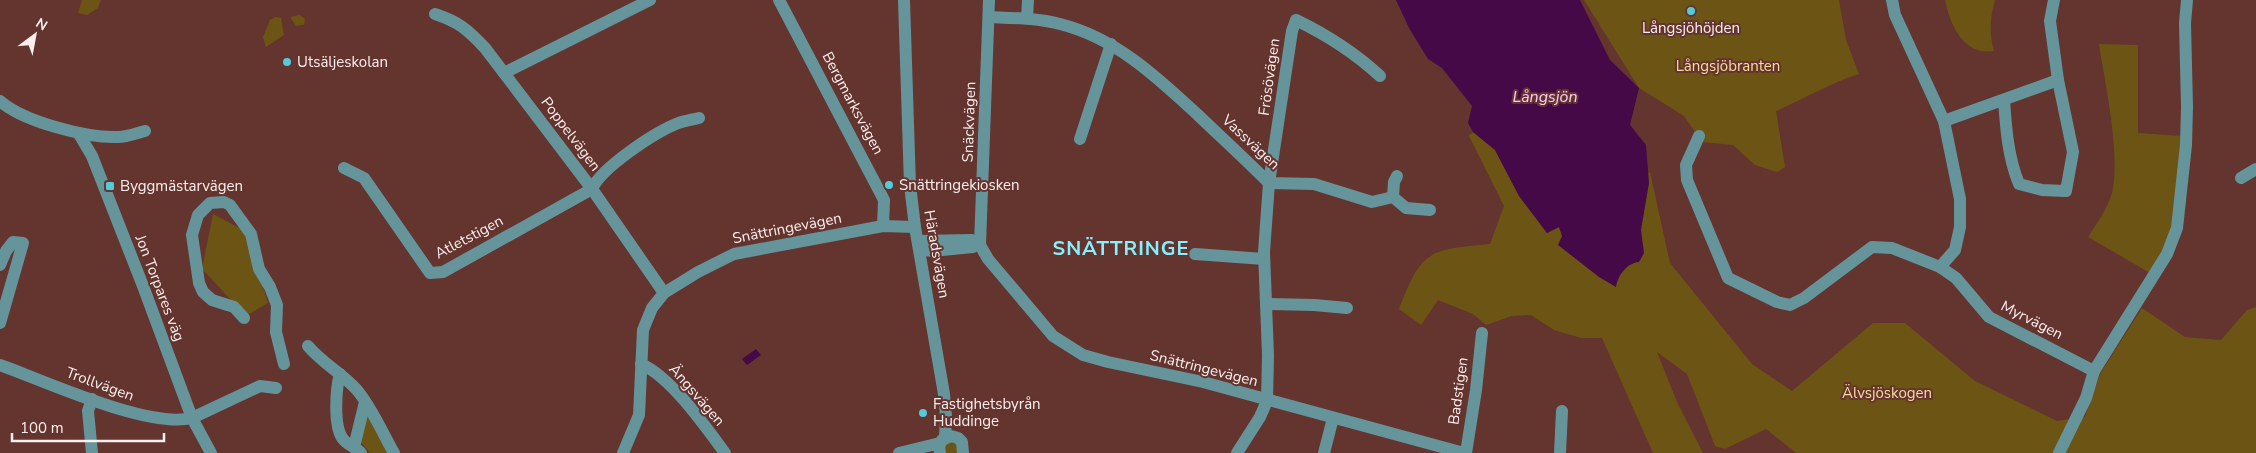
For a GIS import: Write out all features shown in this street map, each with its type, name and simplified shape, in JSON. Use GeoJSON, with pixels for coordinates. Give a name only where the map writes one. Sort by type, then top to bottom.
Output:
{"type":"FeatureCollection","features":[{"type":"Feature","properties":{"kind":"street"},"geometry":{"type":"LineString","coordinates":[[504,73],[650,0]]}},
{"type":"Feature","properties":{"kind":"street","name":"Bergmarksvägen"},"geometry":{"type":"LineString","coordinates":[[779,0],[884,200],[883,226]]}},
{"type":"Feature","properties":{"kind":"street","name":"Häradsvägen"},"geometry":{"type":"LineString","coordinates":[[904,0],[910,185],[915,227],[944,394],[945,443],[962,442],[963,453]]}},
{"type":"Feature","properties":{"kind":"street","name":"Snäckvägen"},"geometry":{"type":"LineString","coordinates":[[980,245],[989,0]]}},
{"type":"Feature","properties":{"kind":"street"},"geometry":{"type":"LineString","coordinates":[[1027,18],[1028,0]]}},
{"type":"Feature","properties":{"kind":"street"},"geometry":{"type":"LineString","coordinates":[[1892,0],[1895,15],[1944,121],[1960,199],[1960,227],[1955,250],[1940,267]]}},
{"type":"Feature","properties":{"kind":"street"},"geometry":{"type":"LineString","coordinates":[[2004,100],[2012,167],[2019,184],[2042,190],[2066,191],[2073,152],[2058,80],[2050,22],[2054,0]]}},
{"type":"Feature","properties":{"kind":"street"},"geometry":{"type":"LineString","coordinates":[[2059,453],[2086,398],[2094,371],[2167,254],[2177,228],[2186,145],[2188,106],[2187,0]]}},
{"type":"Feature","properties":{"kind":"street","name":"Poppelvägen"},"geometry":{"type":"LineString","coordinates":[[435,14],[456,21],[466,28],[504,73],[592,189],[664,293]]}},
{"type":"Feature","properties":{"kind":"street","name":"Vassvägen"},"geometry":{"type":"LineString","coordinates":[[989,17],[1027,18],[1060,24],[1111,44],[1137,60],[1159,78],[1269,183],[1314,184],[1372,202],[1393,197]]}},
{"type":"Feature","properties":{"kind":"street","name":"Frösövägen"},"geometry":{"type":"LineString","coordinates":[[1237,453],[1260,417],[1267,401],[1264,259],[1269,183],[1292,31],[1296,20],[1334,40],[1361,59],[1380,76]]}},
{"type":"Feature","properties":{"kind":"street"},"geometry":{"type":"LineString","coordinates":[[1080,139],[1111,44]]}},
{"type":"Feature","properties":{"kind":"street"},"geometry":{"type":"LineString","coordinates":[[1944,121],[2058,80]]}},
{"type":"Feature","properties":{"kind":"street"},"geometry":{"type":"LineString","coordinates":[[0,101],[12,110],[79,134],[119,138],[145,131]]}},
{"type":"Feature","properties":{"kind":"street"},"geometry":{"type":"LineString","coordinates":[[592,189],[595,180],[633,149],[676,124],[699,118]]}},
{"type":"Feature","properties":{"kind":"street","name":"Jon Torpares väg"},"geometry":{"type":"LineString","coordinates":[[79,134],[92,156],[192,418],[211,453]]}},
{"type":"Feature","properties":{"kind":"street","name":"Myrvägen"},"geometry":{"type":"LineString","coordinates":[[1699,136],[1686,165],[1687,180],[1728,278],[1777,302],[1790,305],[1804,298],[1872,247],[1892,248],[1940,267],[1956,278],[1989,317],[2094,371]]}},
{"type":"Feature","properties":{"kind":"street","name":"Atletstigen"},"geometry":{"type":"LineString","coordinates":[[344,168],[364,178],[430,274],[443,272],[592,189]]}},
{"type":"Feature","properties":{"kind":"street"},"geometry":{"type":"LineString","coordinates":[[2241,178],[2256,168]]}},
{"type":"Feature","properties":{"kind":"street"},"geometry":{"type":"LineString","coordinates":[[1397,176],[1394,182],[1393,197],[1406,208],[1430,210]]}},
{"type":"Feature","properties":{"kind":"street"},"geometry":{"type":"LineString","coordinates":[[244,318],[234,307],[212,300],[203,292],[199,284],[192,235],[198,215],[210,203],[224,202],[230,206],[251,234],[259,269],[270,287],[275,300],[276,332],[284,364]]}},
{"type":"Feature","properties":{"kind":"street","name":"Snättringevägen"},"geometry":{"type":"LineString","coordinates":[[624,453],[639,415],[643,330],[652,308],[664,293],[698,272],[734,254],[883,226],[915,227]]}},
{"type":"Feature","properties":{"kind":"street"},"geometry":{"type":"LineString","coordinates":[[919,245],[972,240],[980,245]]}},
{"type":"Feature","properties":{"kind":"street"},"geometry":{"type":"LineString","coordinates":[[0,265],[6,250],[14,242],[24,243],[4,297],[0,323]]}},
{"type":"Feature","properties":{"kind":"street","name":"Snättringevägen"},"geometry":{"type":"LineString","coordinates":[[980,245],[988,259],[1045,327],[1075,351],[1108,362],[1203,382],[1267,401],[1465,453]]}},
{"type":"Feature","properties":{"kind":"street"},"geometry":{"type":"LineString","coordinates":[[1194,254],[1264,259]]}},
{"type":"Feature","properties":{"kind":"street"},"geometry":{"type":"LineString","coordinates":[[1266,304],[1347,308]]}},
{"type":"Feature","properties":{"kind":"street","name":"Badstigen"},"geometry":{"type":"LineString","coordinates":[[1465,453],[1476,390],[1482,334]]}},
{"type":"Feature","properties":{"kind":"street"},"geometry":{"type":"LineString","coordinates":[[308,346],[315,355],[340,374],[357,391],[394,453]]}},
{"type":"Feature","properties":{"kind":"street","name":"Trollvägen"},"geometry":{"type":"LineString","coordinates":[[0,364],[138,415],[181,421],[192,418]]}},
{"type":"Feature","properties":{"kind":"street","name":"Ängsvägen"},"geometry":{"type":"LineString","coordinates":[[641,364],[668,383],[725,453]]}},
{"type":"Feature","properties":{"kind":"street"},"geometry":{"type":"LineString","coordinates":[[340,374],[335,398],[340,431],[342,438],[358,450],[364,402]]}},
{"type":"Feature","properties":{"kind":"street"},"geometry":{"type":"LineString","coordinates":[[192,418],[260,386],[276,388]]}},
{"type":"Feature","properties":{"kind":"street"},"geometry":{"type":"LineString","coordinates":[[92,399],[88,418],[92,453]]}},
{"type":"Feature","properties":{"kind":"street"},"geometry":{"type":"LineString","coordinates":[[1560,453],[1562,411]]}},
{"type":"Feature","properties":{"kind":"street"},"geometry":{"type":"LineString","coordinates":[[1324,453],[1333,418]]}},
{"type":"Feature","properties":{"kind":"street"},"geometry":{"type":"LineString","coordinates":[[899,453],[945,443]]}},
{"type":"Feature","properties":{"kind":"street"},"geometry":{"type":"LineString","coordinates":[[903,452],[918,453]]}},
{"type":"Feature","properties":{"kind":"green space"},"geometry":{"type":"Polygon","coordinates":[[[82,0],[101,0],[98,8],[87,15],[78,13],[82,0]]]}},
{"type":"Feature","properties":{"kind":"green space","name":"Långsjöbranten"},"geometry":{"type":"Polygon","coordinates":[[[1584,0],[1839,0],[1846,40],[1859,74],[1827,86],[1776,111],[1785,167],[1777,172],[1755,165],[1733,145],[1702,142],[1684,116],[1639,88],[1584,0]]]}},
{"type":"Feature","properties":{"kind":"green space"},"geometry":{"type":"Polygon","coordinates":[[[1945,0],[1995,0],[1991,26],[1994,51],[1980,51],[1971,47],[1960,37],[1952,23],[1945,0]]]}},
{"type":"Feature","properties":{"kind":"green space"},"geometry":{"type":"Polygon","coordinates":[[[300,15],[305,19],[304,25],[296,26],[290,17],[300,15]]]}},
{"type":"Feature","properties":{"kind":"green space"},"geometry":{"type":"Polygon","coordinates":[[[275,17],[281,18],[284,35],[266,47],[263,37],[270,20],[275,17]]]}},
{"type":"Feature","properties":{"kind":"green space"},"geometry":{"type":"Polygon","coordinates":[[[2099,44],[2138,45],[2138,133],[2182,136],[2172,227],[2163,252],[2150,273],[2088,237],[2108,204],[2112,193],[2114,177],[2115,159],[2111,119],[2099,44]]]}},
{"type":"Feature","properties":{"kind":"green space","name":"Älvsjöskogen"},"geometry":{"type":"Polygon","coordinates":[[[1473,132],[1495,150],[1519,196],[1547,233],[1559,227],[1562,236],[1601,220],[1650,172],[1670,263],[1752,364],[1792,391],[1873,323],[1905,323],[1975,381],[2057,421],[2085,417],[2100,374],[2142,308],[2185,337],[2221,340],[2247,310],[2256,307],[2256,453],[1796,453],[1766,429],[1725,449],[1715,446],[1687,374],[1657,352],[1677,402],[1703,453],[1653,453],[1602,338],[1581,338],[1554,330],[1531,315],[1512,316],[1486,325],[1473,314],[1438,300],[1421,325],[1399,309],[1414,274],[1430,256],[1453,248],[1490,244],[1504,206],[1469,136],[1473,132]]]}},
{"type":"Feature","properties":{"kind":"green space"},"geometry":{"type":"Polygon","coordinates":[[[213,214],[245,231],[268,303],[246,316],[202,269],[213,214]]]}},
{"type":"Feature","properties":{"kind":"green space"},"geometry":{"type":"Polygon","coordinates":[[[366,411],[390,453],[370,453],[359,440],[366,411]]]}},
{"type":"Feature","properties":{"kind":"green space"},"geometry":{"type":"Polygon","coordinates":[[[955,439],[960,453],[943,453],[942,446],[955,439]]]}},
{"type":"Feature","properties":{"kind":"water","name":"Långsjön"},"geometry":{"type":"Polygon","coordinates":[[[1396,0],[1580,0],[1610,60],[1639,88],[1630,125],[1646,145],[1649,183],[1641,230],[1644,253],[1639,262],[1624,270],[1616,287],[1599,277],[1558,245],[1562,236],[1559,227],[1547,233],[1519,196],[1495,150],[1473,132],[1468,123],[1472,106],[1442,68],[1428,59],[1409,28],[1396,0]]]}},
{"type":"Feature","properties":{"kind":"water"},"geometry":{"type":"Polygon","coordinates":[[[756,349],[761,355],[747,365],[742,359],[756,349]]]}},
{"type":"Feature","properties":{"kind":"place","name":"Långsjöhöjden"},"geometry":{"type":"Point","coordinates":[1691,11]}},
{"type":"Feature","properties":{"kind":"place","name":"Utsäljeskolan"},"geometry":{"type":"Point","coordinates":[287,62]}},
{"type":"Feature","properties":{"kind":"place","name":"Snättringekiosken"},"geometry":{"type":"Point","coordinates":[889,185]}},
{"type":"Feature","properties":{"kind":"place","name":"Byggmästarvägen"},"geometry":{"type":"Point","coordinates":[110,186]}},
{"type":"Feature","properties":{"kind":"place","name":"Fastighetsbyrån Huddinge"},"geometry":{"type":"Point","coordinates":[923,413]}},
{"type":"Feature","properties":{"kind":"district","name":"SNÄTTRINGE"},"geometry":{"type":"Point","coordinates":[1121,248]}}]}
